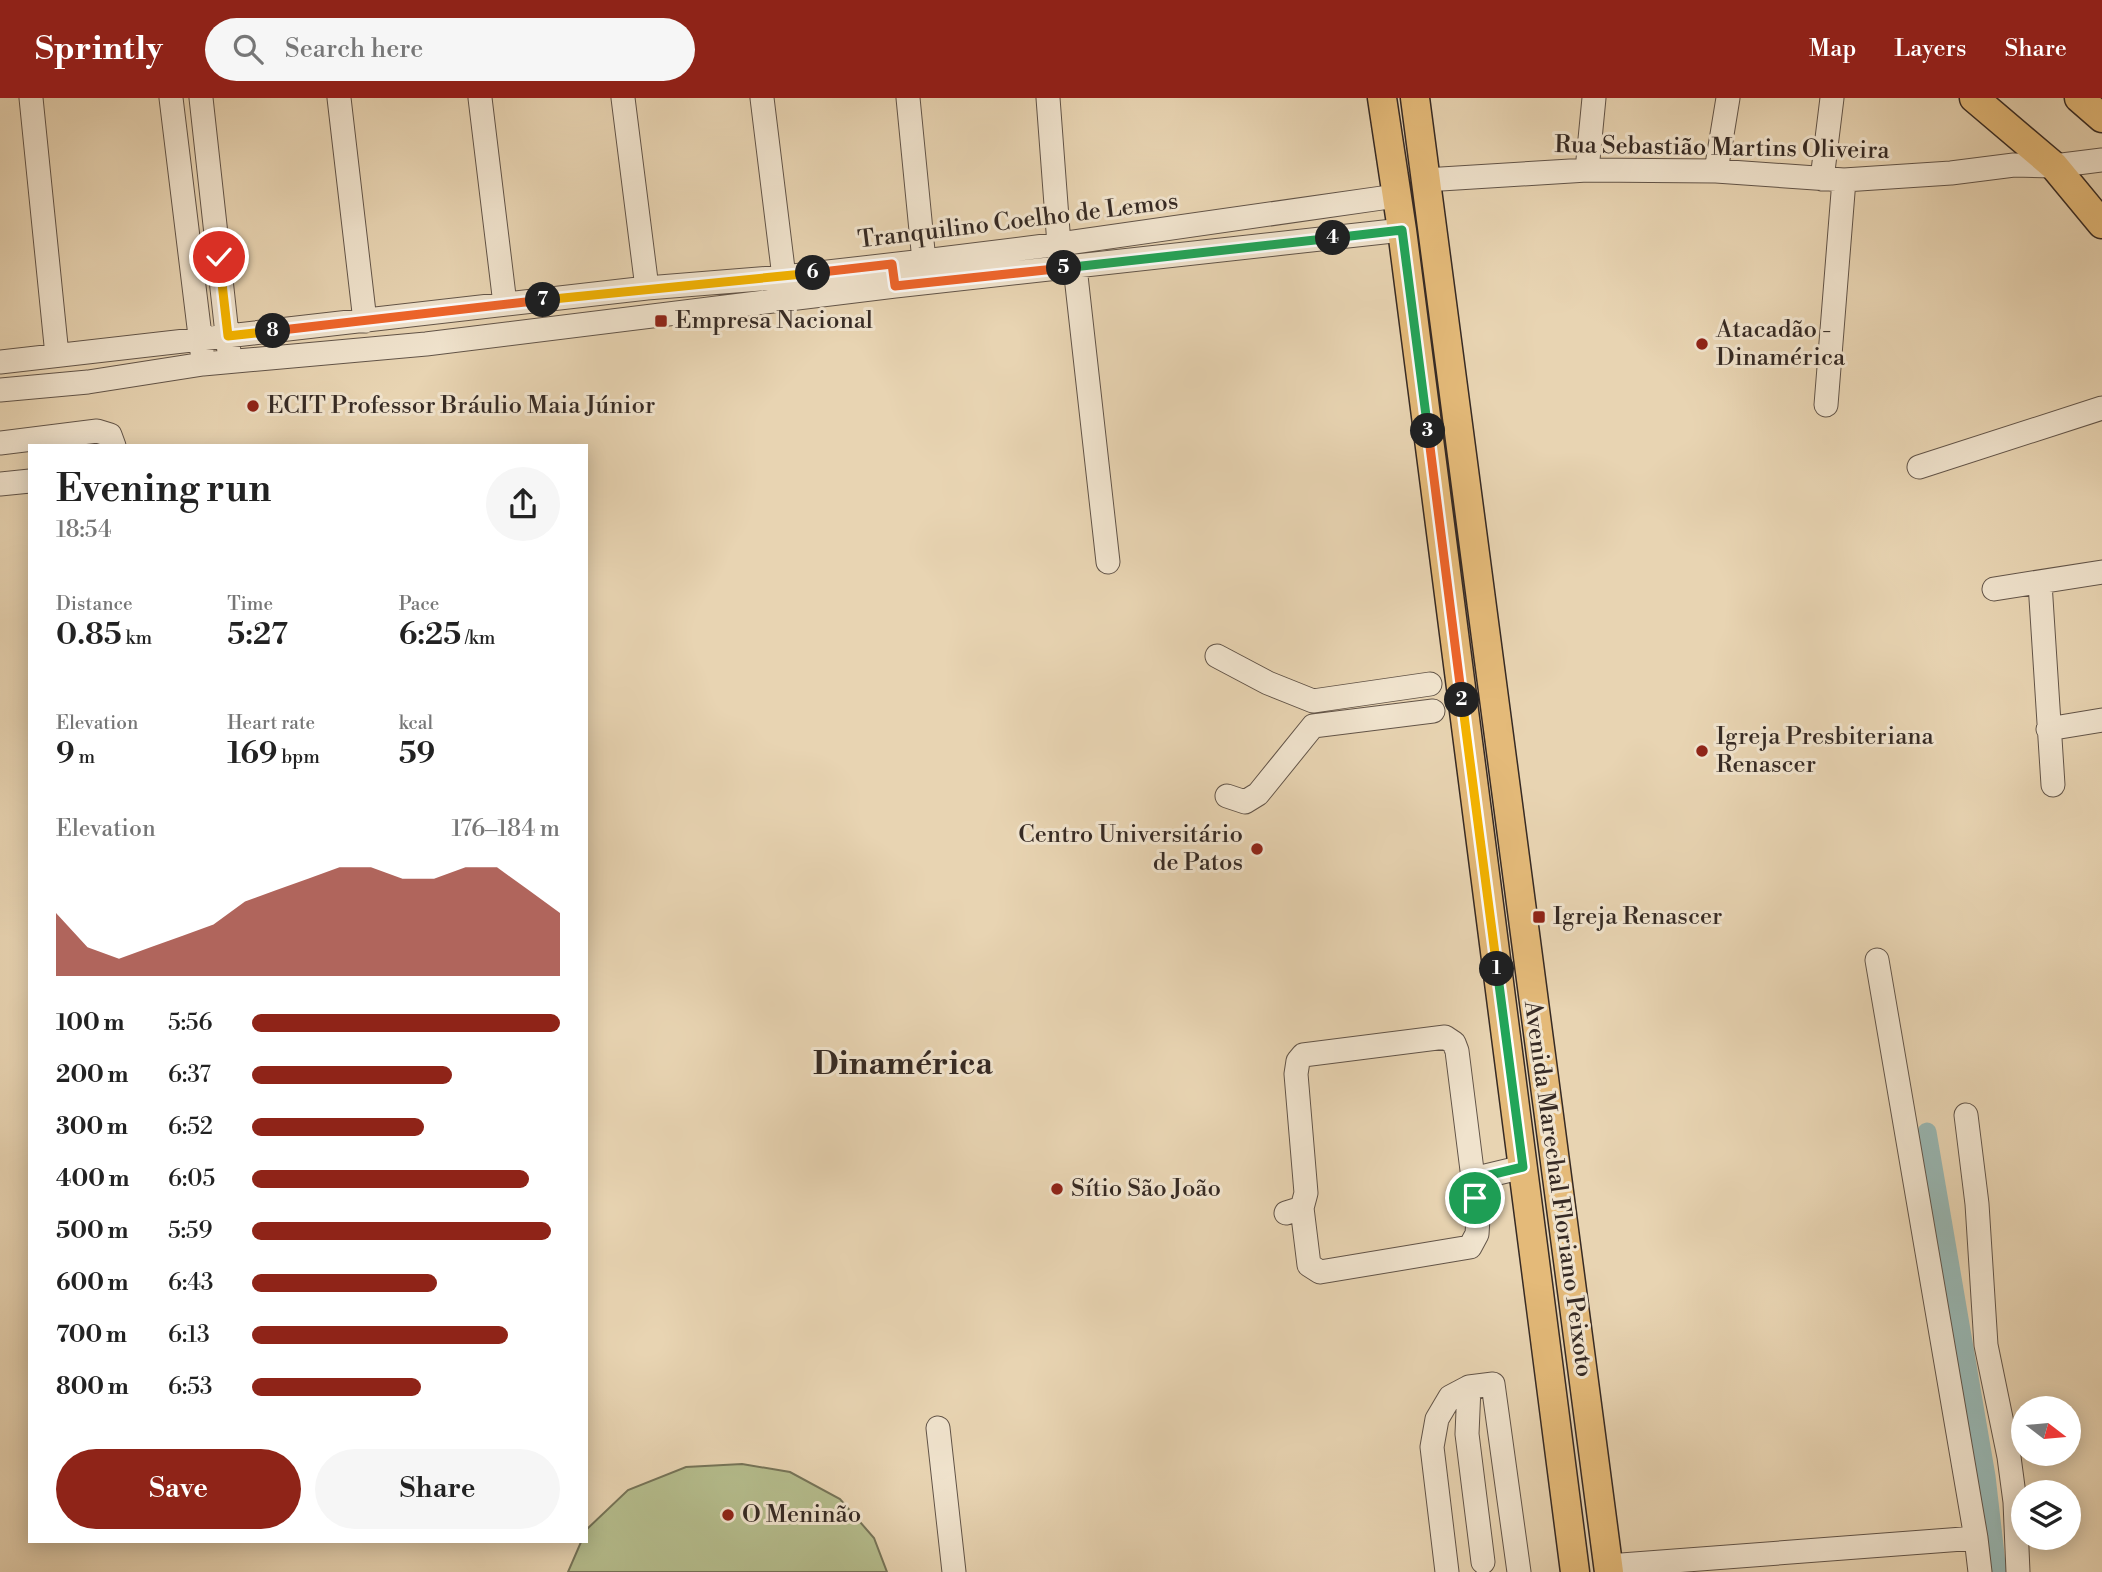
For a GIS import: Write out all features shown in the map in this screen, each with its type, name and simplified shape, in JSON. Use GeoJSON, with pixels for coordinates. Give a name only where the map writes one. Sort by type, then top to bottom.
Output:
{"type":"FeatureCollection","features":[{"type":"Feature","properties":{"kind":"main road","name":"Avenida Marechal Floriano Peixoto"},"geometry":{"type":"LineString","coordinates":[[1382,98],[1402,230],[1575,1572]]}},
{"type":"Feature","properties":{"kind":"main road","name":"Avenida Marechal Floriano Peixoto"},"geometry":{"type":"LineString","coordinates":[[1415,98],[1608,1569]]}},
{"type":"Feature","properties":{"kind":"main road"},"geometry":{"type":"LineString","coordinates":[[1974,98],[2054,166],[2102,224]]}},
{"type":"Feature","properties":{"kind":"main road"},"geometry":{"type":"LineString","coordinates":[[2079,98],[2102,118]]}},
{"type":"Feature","properties":{"kind":"street"},"geometry":{"type":"LineString","coordinates":[[31,98],[57,355]]}},
{"type":"Feature","properties":{"kind":"street"},"geometry":{"type":"LineString","coordinates":[[171,98],[203,364]]}},
{"type":"Feature","properties":{"kind":"street"},"geometry":{"type":"LineString","coordinates":[[201,98],[229,362]]}},
{"type":"Feature","properties":{"kind":"street"},"geometry":{"type":"LineString","coordinates":[[339,98],[365,321]]}},
{"type":"Feature","properties":{"kind":"street"},"geometry":{"type":"LineString","coordinates":[[480,98],[505,304]]}},
{"type":"Feature","properties":{"kind":"street"},"geometry":{"type":"LineString","coordinates":[[623,98],[647,288]]}},
{"type":"Feature","properties":{"kind":"street"},"geometry":{"type":"LineString","coordinates":[[762,98],[784,276]]}},
{"type":"Feature","properties":{"kind":"street"},"geometry":{"type":"LineString","coordinates":[[908,98],[924,261]]}},
{"type":"Feature","properties":{"kind":"street"},"geometry":{"type":"LineString","coordinates":[[1048,98],[1060,244],[1068,268],[1108,562]]}},
{"type":"Feature","properties":{"kind":"street"},"geometry":{"type":"LineString","coordinates":[[1587,170],[1594,98]]}},
{"type":"Feature","properties":{"kind":"street"},"geometry":{"type":"LineString","coordinates":[[1716,171],[1728,98]]}},
{"type":"Feature","properties":{"kind":"street"},"geometry":{"type":"LineString","coordinates":[[1826,405],[1833,180],[1832,98]]}},
{"type":"Feature","properties":{"kind":"street","name":"Rua Sebastião Martins Oliveira"},"geometry":{"type":"LineString","coordinates":[[1425,180],[1587,170],[1716,171],[1833,180],[1951,173],[2014,165],[2054,166],[2102,160]]}},
{"type":"Feature","properties":{"kind":"street","name":"Tranquilino Coelho de Lemos"},"geometry":{"type":"LineString","coordinates":[[0,390],[88,382],[203,364],[426,344],[894,275],[924,261],[1396,196]]}},
{"type":"Feature","properties":{"kind":"street","name":"Tranquilino Coelho de Lemos"},"geometry":{"type":"LineString","coordinates":[[0,362],[647,288],[784,276],[1068,268],[1402,230]]}},
{"type":"Feature","properties":{"kind":"street"},"geometry":{"type":"LineString","coordinates":[[1919,467],[2102,408]]}},
{"type":"Feature","properties":{"kind":"street"},"geometry":{"type":"LineString","coordinates":[[0,443],[97,431],[110,435],[113,444]]}},
{"type":"Feature","properties":{"kind":"street"},"geometry":{"type":"LineString","coordinates":[[0,484],[28,481]]}},
{"type":"Feature","properties":{"kind":"street"},"geometry":{"type":"LineString","coordinates":[[1994,589],[2102,572]]}},
{"type":"Feature","properties":{"kind":"street"},"geometry":{"type":"LineString","coordinates":[[2040,583],[2053,785]]}},
{"type":"Feature","properties":{"kind":"street"},"geometry":{"type":"LineString","coordinates":[[1217,656],[1268,683],[1313,701],[1430,684]]}},
{"type":"Feature","properties":{"kind":"street"},"geometry":{"type":"LineString","coordinates":[[1227,796],[1245,802],[1258,794],[1313,726],[1433,711]]}},
{"type":"Feature","properties":{"kind":"street"},"geometry":{"type":"LineString","coordinates":[[2048,729],[2102,720]]}},
{"type":"Feature","properties":{"kind":"street"},"geometry":{"type":"LineString","coordinates":[[1877,960],[1980,1572]]}},
{"type":"Feature","properties":{"kind":"street"},"geometry":{"type":"LineString","coordinates":[[1445,1037],[1454,1043],[1473,1179],[1478,1218],[1477,1234],[1469,1247],[1320,1272],[1309,1265],[1294,1211],[1306,1192],[1296,1074],[1298,1062],[1303,1055],[1445,1037]]}},
{"type":"Feature","properties":{"kind":"street"},"geometry":{"type":"LineString","coordinates":[[1966,1115],[1979,1227],[1986,1345],[2014,1490],[2018,1572]]}},
{"type":"Feature","properties":{"kind":"street"},"geometry":{"type":"LineString","coordinates":[[1473,1179],[1523,1167]]}},
{"type":"Feature","properties":{"kind":"street"},"geometry":{"type":"LineString","coordinates":[[1469,1387],[1467,1434],[1484,1567],[1447,1570],[1432,1447],[1437,1419],[1450,1397],[1469,1387],[1493,1384],[1519,1572]]}},
{"type":"Feature","properties":{"kind":"street"},"geometry":{"type":"LineString","coordinates":[[938,1428],[954,1572]]}},
{"type":"Feature","properties":{"kind":"street"},"geometry":{"type":"LineString","coordinates":[[1608,1569],[1976,1538]]}},
{"type":"Feature","properties":{"kind":"green space","name":"O Meninão"},"geometry":{"type":"Polygon","coordinates":[[[742,1464],[790,1472],[840,1499],[874,1538],[887,1572],[568,1572],[581,1543],[588,1543],[588,1528],[628,1490],[686,1467],[742,1464]]]}},
{"type":"Feature","properties":{"kind":"waterway"},"geometry":{"type":"LineString","coordinates":[[1927,1132],[1986,1476],[1997,1572]]}},
{"type":"Feature","properties":{"kind":"place","name":"Empresa Nacional"},"geometry":{"type":"Point","coordinates":[661,321]}},
{"type":"Feature","properties":{"kind":"place","name":"Atacadão - Dinamérica"},"geometry":{"type":"Point","coordinates":[1702,344]}},
{"type":"Feature","properties":{"kind":"place","name":"ECIT Professor Bráulio Maia Júnior"},"geometry":{"type":"Point","coordinates":[253,406]}},
{"type":"Feature","properties":{"kind":"place","name":"Igreja Presbiteriana Renascer"},"geometry":{"type":"Point","coordinates":[1702,751]}},
{"type":"Feature","properties":{"kind":"place","name":"Centro Universitário de Patos"},"geometry":{"type":"Point","coordinates":[1257,849]}},
{"type":"Feature","properties":{"kind":"place","name":"Igreja Renascer"},"geometry":{"type":"Point","coordinates":[1539,917]}},
{"type":"Feature","properties":{"kind":"place","name":"Sítio São João"},"geometry":{"type":"Point","coordinates":[1057,1189]}},
{"type":"Feature","properties":{"kind":"place","name":"O Meninão"},"geometry":{"type":"Point","coordinates":[728,1515]}},
{"type":"Feature","properties":{"kind":"district","name":"Dinamérica"},"geometry":{"type":"Point","coordinates":[903,1064]}},
{"type":"Feature","properties":{"kind":"route"},"geometry":{"type":"LineString","coordinates":[[219,257],[228,336],[647,288],[892,264],[895,286],[1402,230],[1523,1167],[1473,1179],[1475,1198]]}}]}
